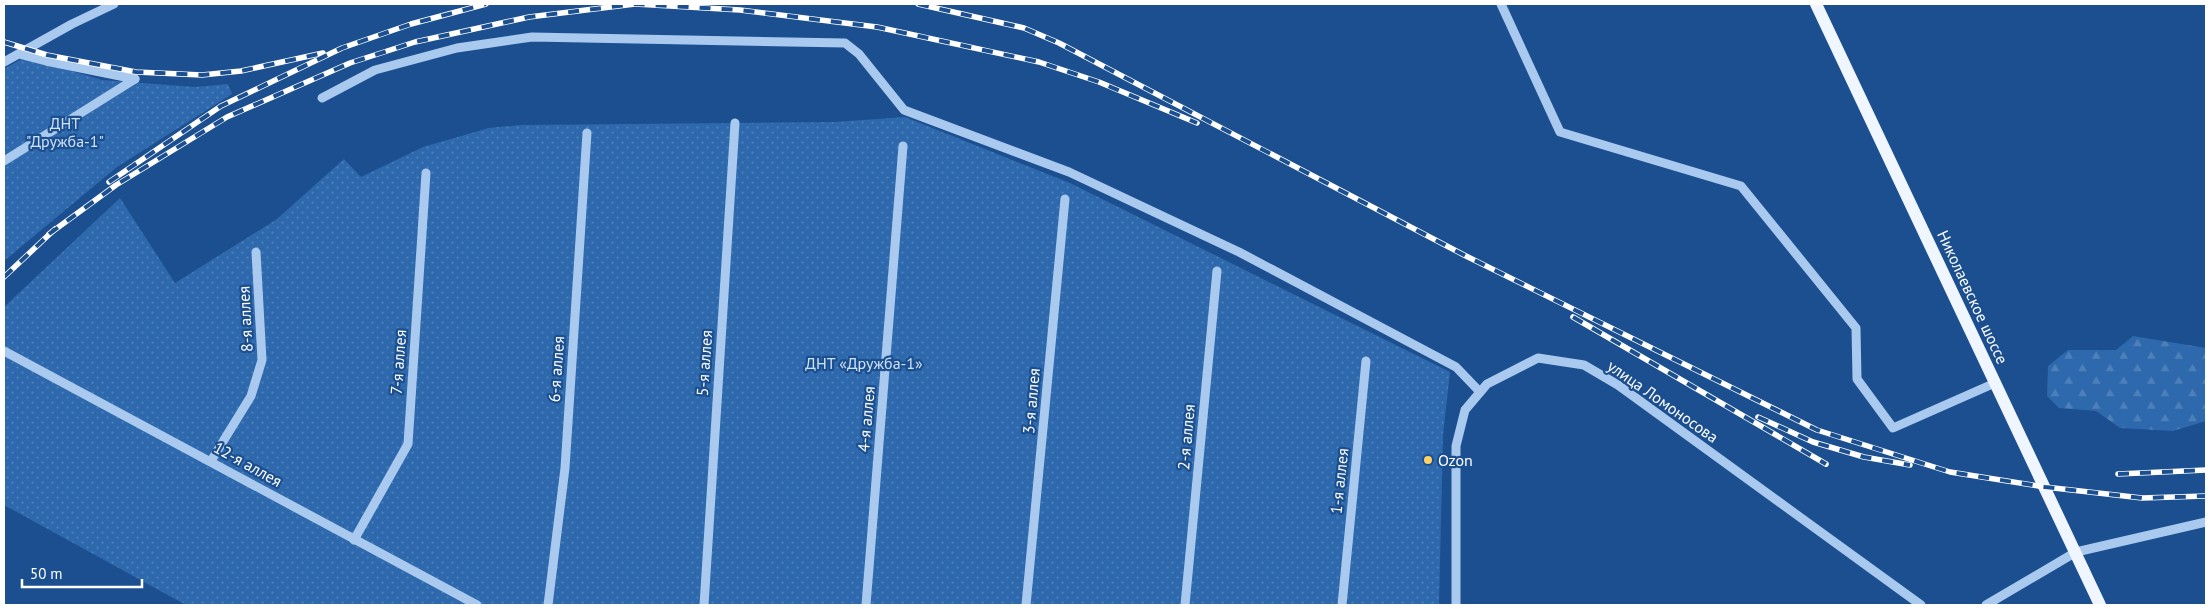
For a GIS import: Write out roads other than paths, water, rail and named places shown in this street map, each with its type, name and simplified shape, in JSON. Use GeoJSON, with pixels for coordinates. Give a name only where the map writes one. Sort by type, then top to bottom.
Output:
{"type":"FeatureCollection","features":[{"type":"Feature","properties":{"kind":"main road","name":"Николаевское шоссе"},"geometry":{"type":"LineString","coordinates":[[1816,4],[2100,605]]}},
{"type":"Feature","properties":{"kind":"street"},"geometry":{"type":"LineString","coordinates":[[4,62],[72,24],[114,4]]}},
{"type":"Feature","properties":{"kind":"street"},"geometry":{"type":"LineString","coordinates":[[1501,4],[1560,132],[1741,186],[1856,328],[1856,379],[1893,428],[1995,383]]}},
{"type":"Feature","properties":{"kind":"street"},"geometry":{"type":"LineString","coordinates":[[322,98],[375,70],[457,48],[532,37],[845,43],[859,54],[904,110],[1070,172],[1239,252],[1456,367],[1480,392]]}},
{"type":"Feature","properties":{"kind":"street"},"geometry":{"type":"LineString","coordinates":[[4,161],[135,79],[46,62],[19,54]]}},
{"type":"Feature","properties":{"kind":"street","name":"5-я аллея"},"geometry":{"type":"LineString","coordinates":[[704,605],[734,123]]}},
{"type":"Feature","properties":{"kind":"street","name":"6-я аллея"},"geometry":{"type":"LineString","coordinates":[[548,605],[565,468],[587,133]]}},
{"type":"Feature","properties":{"kind":"street","name":"4-я аллея"},"geometry":{"type":"LineString","coordinates":[[866,605],[903,146]]}},
{"type":"Feature","properties":{"kind":"street","name":"7-я аллея"},"geometry":{"type":"LineString","coordinates":[[354,540],[408,444],[426,173]]}},
{"type":"Feature","properties":{"kind":"street","name":"3-я аллея"},"geometry":{"type":"LineString","coordinates":[[1026,605],[1065,199]]}},
{"type":"Feature","properties":{"kind":"street","name":"8-я аллея"},"geometry":{"type":"LineString","coordinates":[[210,461],[251,396],[262,360],[256,252]]}},
{"type":"Feature","properties":{"kind":"street","name":"2-я аллея"},"geometry":{"type":"LineString","coordinates":[[1185,605],[1217,271]]}},
{"type":"Feature","properties":{"kind":"street","name":"12-я аллея"},"geometry":{"type":"LineString","coordinates":[[4,351],[477,605]]}},
{"type":"Feature","properties":{"kind":"street","name":"улица Ломоносова"},"geometry":{"type":"LineString","coordinates":[[1456,605],[1456,446],[1465,410],[1486,384],[1538,358],[1584,365],[1618,385],[1922,605]]}},
{"type":"Feature","properties":{"kind":"street","name":"1-я аллея"},"geometry":{"type":"LineString","coordinates":[[1342,605],[1366,361]]}},
{"type":"Feature","properties":{"kind":"street"},"geometry":{"type":"LineString","coordinates":[[1986,605],[2076,552],[2206,522]]}},
{"type":"Feature","properties":{"kind":"railway"},"geometry":{"type":"LineString","coordinates":[[109,182],[221,106],[342,48],[411,24],[486,4]]}},
{"type":"Feature","properties":{"kind":"railway"},"geometry":{"type":"LineString","coordinates":[[49,234],[116,185],[227,117],[350,63],[415,42],[529,17],[635,4],[740,10],[877,27],[1039,62],[1099,82],[1197,123]]}},
{"type":"Feature","properties":{"kind":"railway"},"geometry":{"type":"LineString","coordinates":[[918,4],[1024,28],[1059,43],[1464,255],[1817,430],[1950,472],[2045,487],[2142,498],[2206,496]]}},
{"type":"Feature","properties":{"kind":"railway"},"geometry":{"type":"LineString","coordinates":[[4,42],[47,55],[136,72],[202,75],[241,71],[323,53]]}},
{"type":"Feature","properties":{"kind":"railway"},"geometry":{"type":"LineString","coordinates":[[4,277],[55,229]]}},
{"type":"Feature","properties":{"kind":"railway"},"geometry":{"type":"LineString","coordinates":[[1573,317],[1826,464]]}},
{"type":"Feature","properties":{"kind":"railway"},"geometry":{"type":"LineString","coordinates":[[1758,417],[1813,442],[1864,457],[1910,465]]}},
{"type":"Feature","properties":{"kind":"railway"},"geometry":{"type":"LineString","coordinates":[[2118,474],[2206,470]]}},
{"type":"Feature","properties":{"kind":"place","name":"Ozon"},"geometry":{"type":"Point","coordinates":[1428,460]}},
{"type":"Feature","properties":{"kind":"park label","name":"ДНТ \"Дружба-1\""},"geometry":{"type":"Point","coordinates":[65,132]}},
{"type":"Feature","properties":{"kind":"park label","name":"ДНТ «Дружба-1»"},"geometry":{"type":"Point","coordinates":[864,363]}}]}
